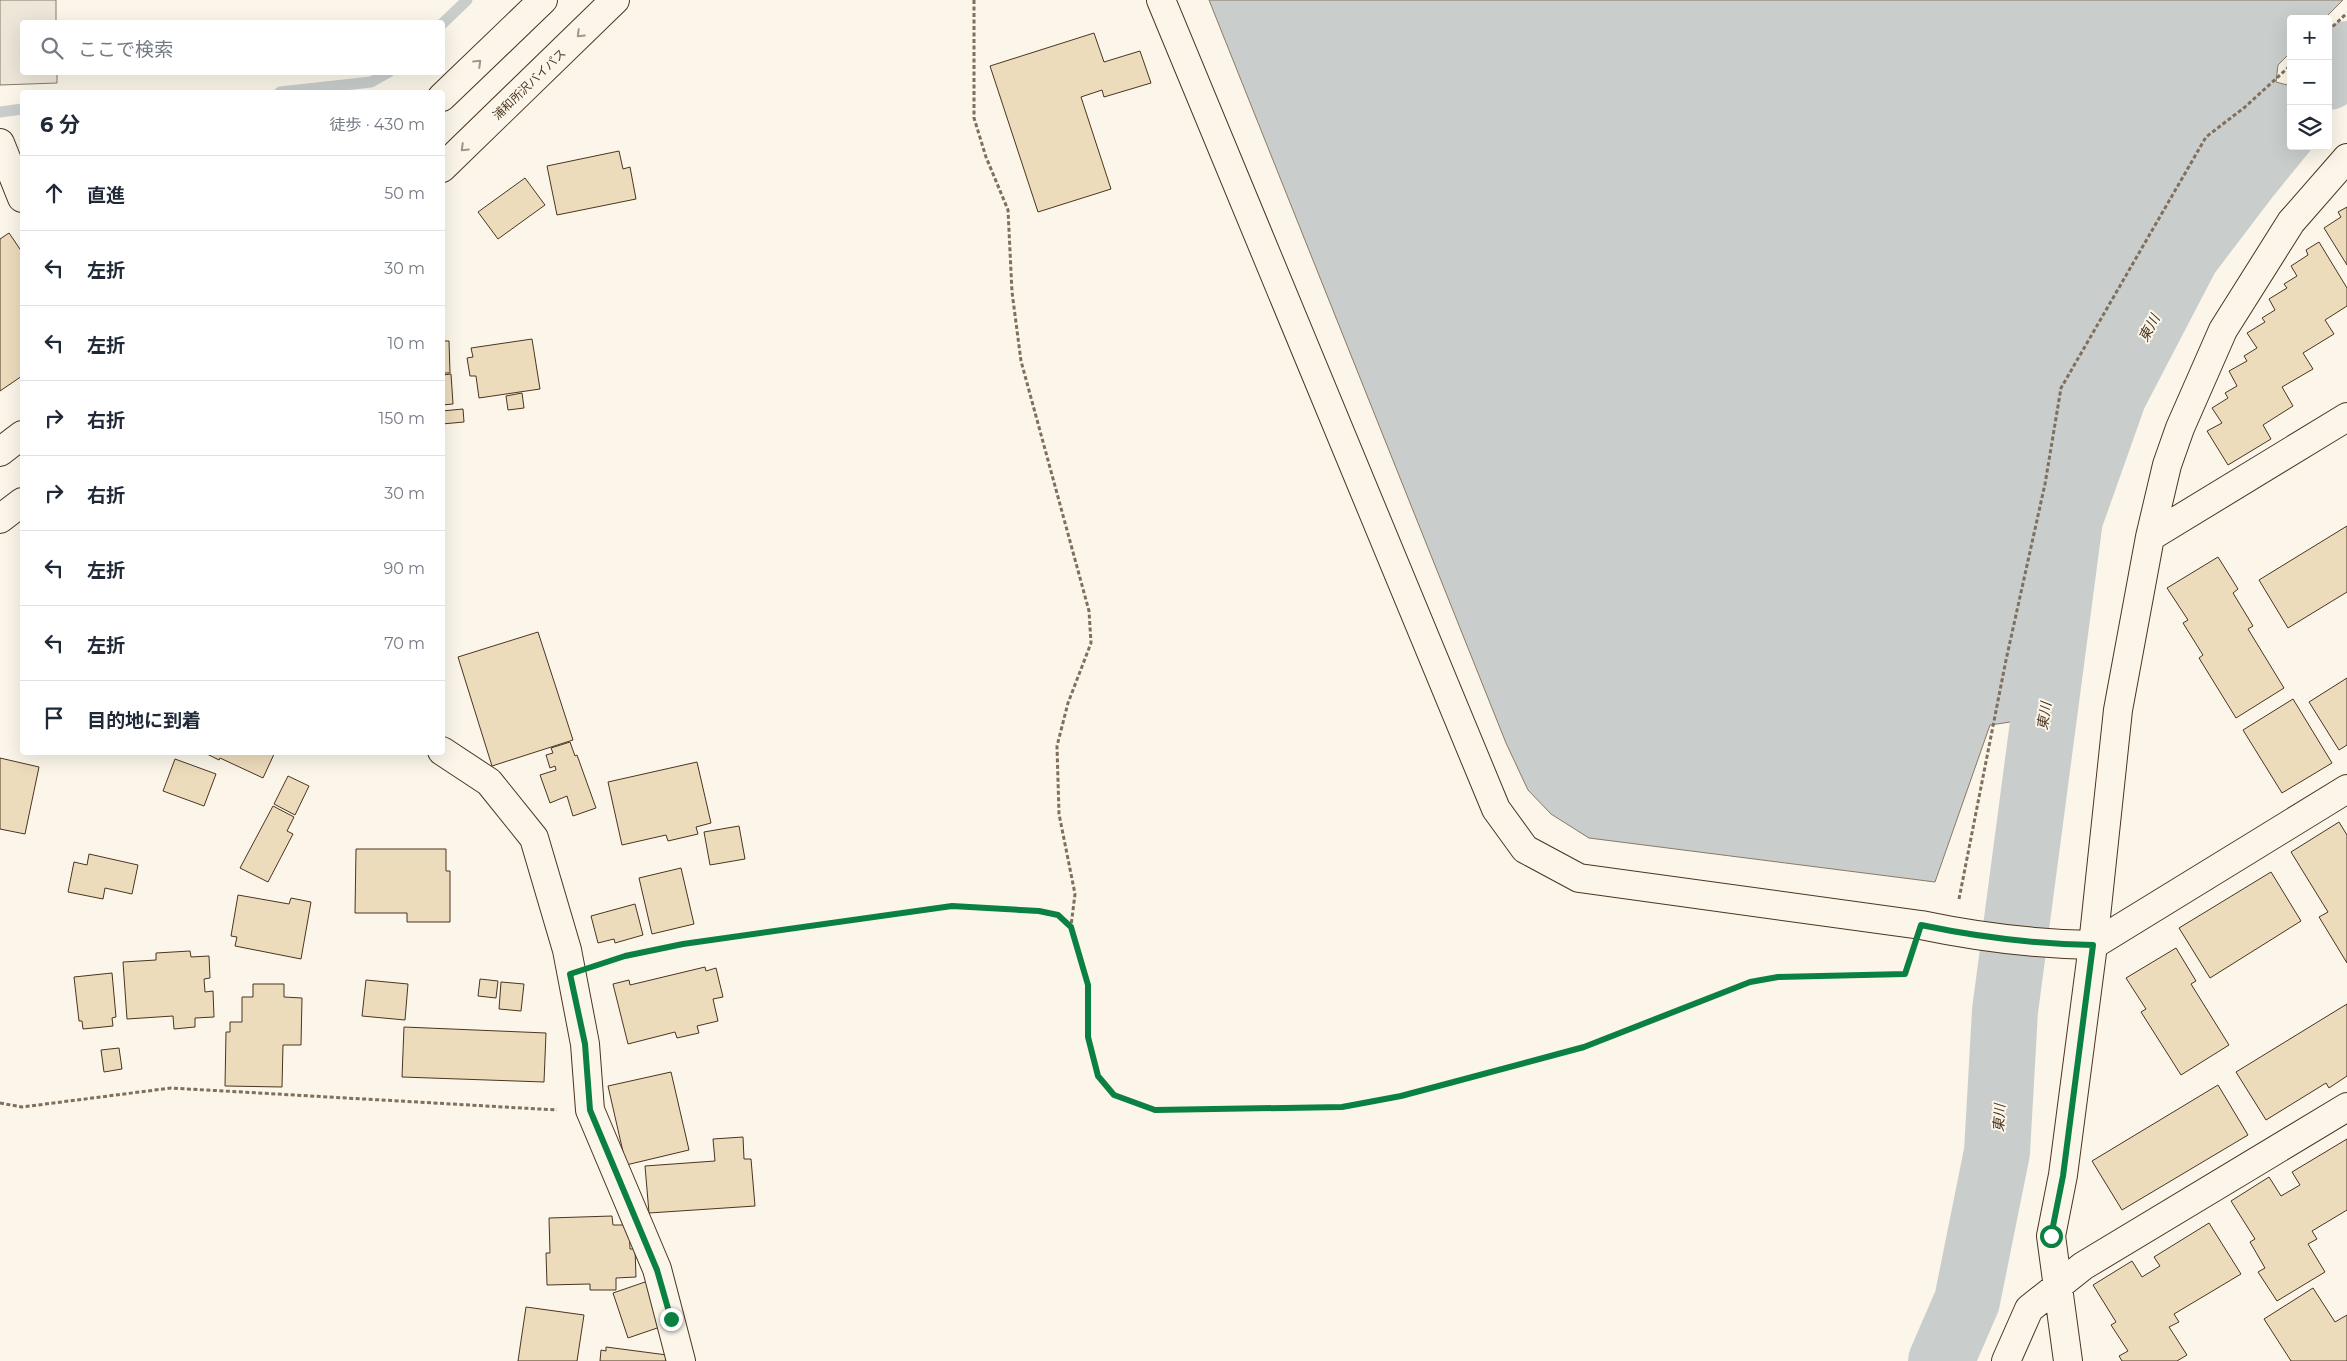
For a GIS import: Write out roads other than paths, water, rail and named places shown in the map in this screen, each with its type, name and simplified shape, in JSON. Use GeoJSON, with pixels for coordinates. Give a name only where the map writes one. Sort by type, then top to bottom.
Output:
{"type":"FeatureCollection","features":[{"type":"Feature","properties":{"kind":"main road"},"geometry":{"type":"LineString","coordinates":[[445,94],[543,0]]}},
{"type":"Feature","properties":{"kind":"main road","name":"浦和所沢バイパス"},"geometry":{"type":"LineString","coordinates":[[445,165],[615,0]]}},
{"type":"Feature","properties":{"kind":"main road"},"geometry":{"type":"LineString","coordinates":[[1161,0],[1496,809],[1525,849],[1579,878],[1921,925],[1962,933],[2043,944],[2093,945],[2347,789]]}},
{"type":"Feature","properties":{"kind":"main road"},"geometry":{"type":"LineString","coordinates":[[0,143],[20,193]]}},
{"type":"Feature","properties":{"kind":"main road"},"geometry":{"type":"LineString","coordinates":[[2068,1361],[2051,1236],[2063,1176],[2093,945],[2118,710],[2150,536],[2168,465],[2180,428],[2222,330],[2291,222],[2347,158]]}},
{"type":"Feature","properties":{"kind":"main road"},"geometry":{"type":"LineString","coordinates":[[2150,536],[2347,417]]}},
{"type":"Feature","properties":{"kind":"main road"},"geometry":{"type":"LineString","coordinates":[[0,452],[20,437]]}},
{"type":"Feature","properties":{"kind":"main road"},"geometry":{"type":"LineString","coordinates":[[0,519],[20,504]]}},
{"type":"Feature","properties":{"kind":"main road"},"geometry":{"type":"LineString","coordinates":[[445,753],[490,782],[534,838],[567,950],[570,974],[585,1044],[590,1110],[657,1270],[681,1361]]}},
{"type":"Feature","properties":{"kind":"main road"},"geometry":{"type":"LineString","coordinates":[[2006,1361],[2029,1309],[2083,1266],[2347,1107]]}},
{"type":"Feature","properties":{"kind":"waterway"},"geometry":{"type":"LineString","coordinates":[[445,21],[467,0]]}},
{"type":"Feature","properties":{"kind":"waterway","name":"東川"},"geometry":{"type":"LineString","coordinates":[[2332,72],[2347,54]]}},
{"type":"Feature","properties":{"kind":"waterway"},"geometry":{"type":"LineString","coordinates":[[298,90],[371,82],[384,75]]}},
{"type":"Feature","properties":{"kind":"waterway"},"geometry":{"type":"LineString","coordinates":[[0,112],[20,109]]}},
{"type":"Feature","properties":{"kind":"waterway","name":"東川"},"geometry":{"type":"LineString","coordinates":[[1941,1361],[1967,1301],[1997,1152],[2005,1011],[2070,519],[2114,395],[2187,255],[2287,127]]}}]}
